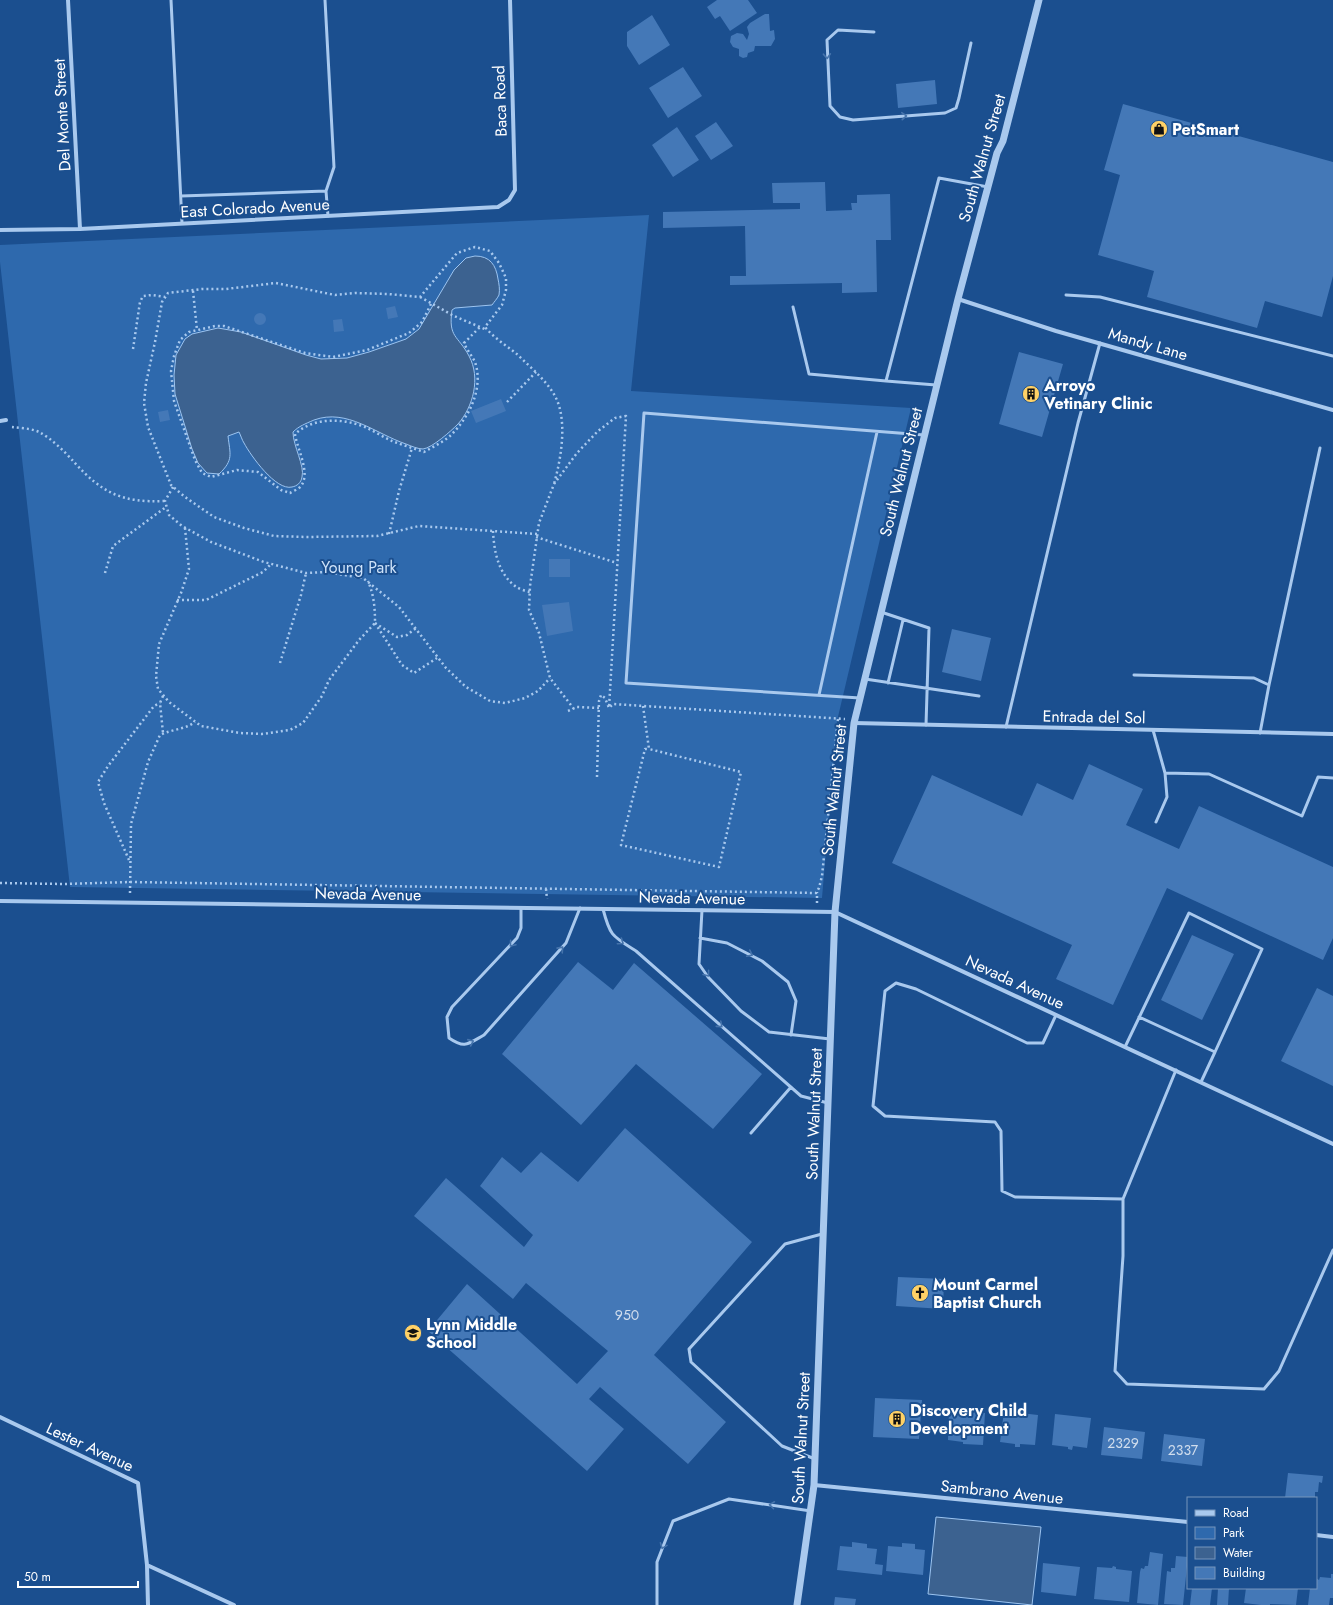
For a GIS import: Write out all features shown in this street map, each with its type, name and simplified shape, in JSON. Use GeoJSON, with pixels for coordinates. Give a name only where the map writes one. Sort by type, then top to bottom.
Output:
{"type":"FeatureCollection","features":[{"type":"Feature","properties":{"kind":"street","name":"Del Monte Street"},"geometry":{"type":"LineString","coordinates":[[68,0],[80,229]]}},
{"type":"Feature","properties":{"kind":"street","name":"Baca Road"},"geometry":{"type":"LineString","coordinates":[[508,200],[515,190],[510,0]]}},
{"type":"Feature","properties":{"kind":"street","name":"South Walnut Street"},"geometry":{"type":"LineString","coordinates":[[797,1605],[811,1511],[816,1459],[836,912],[855,721],[958,299],[997,153],[1004,140],[1039,0]]}},
{"type":"Feature","properties":{"kind":"street","name":"East Colorado Avenue"},"geometry":{"type":"LineString","coordinates":[[0,230],[80,229],[498,207],[508,200]]}},
{"type":"Feature","properties":{"kind":"street","name":"Mandy Lane"},"geometry":{"type":"LineString","coordinates":[[958,299],[1056,331],[1333,410]]}},
{"type":"Feature","properties":{"kind":"street"},"geometry":{"type":"LineString","coordinates":[[0,421],[6,420]]}},
{"type":"Feature","properties":{"kind":"street","name":"Entrada del Sol"},"geometry":{"type":"LineString","coordinates":[[855,721],[926,725],[1333,734]]}},
{"type":"Feature","properties":{"kind":"street","name":"Nevada Avenue"},"geometry":{"type":"LineString","coordinates":[[0,901],[836,912],[1333,1144]]}},
{"type":"Feature","properties":{"kind":"street","name":"Lester Avenue"},"geometry":{"type":"LineString","coordinates":[[0,1417],[138,1483],[147,1565]]}},
{"type":"Feature","properties":{"kind":"street","name":"Sambrano Avenue"},"geometry":{"type":"LineString","coordinates":[[814,1485],[1187,1522]]}},
{"type":"Feature","properties":{"kind":"street"},"geometry":{"type":"LineString","coordinates":[[1317,1535],[1333,1537]]}},
{"type":"Feature","properties":{"kind":"street"},"geometry":{"type":"LineString","coordinates":[[148,1605],[147,1565],[234,1605]]}},
{"type":"Feature","properties":{"kind":"lane"},"geometry":{"type":"LineString","coordinates":[[171,0],[182,224]]}},
{"type":"Feature","properties":{"kind":"lane"},"geometry":{"type":"LineString","coordinates":[[325,0],[334,167],[326,191],[328,216]]}},
{"type":"Feature","properties":{"kind":"lane"},"geometry":{"type":"LineString","coordinates":[[874,32],[838,30],[827,40],[830,106],[840,117],[853,120],[945,113],[956,108],[971,43]]}},
{"type":"Feature","properties":{"kind":"lane"},"geometry":{"type":"LineString","coordinates":[[886,380],[939,178],[988,187]]}},
{"type":"Feature","properties":{"kind":"lane"},"geometry":{"type":"LineString","coordinates":[[181,196],[326,191]]}},
{"type":"Feature","properties":{"kind":"lane"},"geometry":{"type":"LineString","coordinates":[[1066,295],[1100,297],[1333,356]]}},
{"type":"Feature","properties":{"kind":"lane"},"geometry":{"type":"LineString","coordinates":[[793,307],[809,374],[937,385]]}},
{"type":"Feature","properties":{"kind":"lane"},"geometry":{"type":"LineString","coordinates":[[1006,727],[1078,423],[1100,343]]}},
{"type":"Feature","properties":{"kind":"lane"},"geometry":{"type":"LineString","coordinates":[[861,698],[626,683],[644,413],[924,435]]}},
{"type":"Feature","properties":{"kind":"lane"},"geometry":{"type":"LineString","coordinates":[[818,695],[877,432]]}},
{"type":"Feature","properties":{"kind":"lane"},"geometry":{"type":"LineString","coordinates":[[1260,733],[1320,448]]}},
{"type":"Feature","properties":{"kind":"lane"},"geometry":{"type":"LineString","coordinates":[[881,612],[929,628],[926,725]]}},
{"type":"Feature","properties":{"kind":"lane"},"geometry":{"type":"LineString","coordinates":[[888,683],[903,620]]}},
{"type":"Feature","properties":{"kind":"lane"},"geometry":{"type":"LineString","coordinates":[[1134,675],[1254,678],[1269,685]]}},
{"type":"Feature","properties":{"kind":"lane"},"geometry":{"type":"LineString","coordinates":[[865,679],[979,696]]}},
{"type":"Feature","properties":{"kind":"lane"},"geometry":{"type":"LineString","coordinates":[[1153,730],[1165,773],[1167,797],[1156,822]]}},
{"type":"Feature","properties":{"kind":"lane"},"geometry":{"type":"LineString","coordinates":[[1165,773],[1209,774],[1302,816],[1318,777],[1333,778]]}},
{"type":"Feature","properties":{"kind":"lane"},"geometry":{"type":"LineString","coordinates":[[521,908],[521,928],[517,938],[452,1008],[447,1017],[449,1038],[459,1045],[468,1044],[484,1035],[566,943],[580,908]]}},
{"type":"Feature","properties":{"kind":"lane"},"geometry":{"type":"LineString","coordinates":[[603,909],[608,930],[617,939],[636,951],[801,1096],[828,1103]]}},
{"type":"Feature","properties":{"kind":"lane"},"geometry":{"type":"LineString","coordinates":[[702,910],[699,964],[708,977],[740,1011],[769,1032],[831,1039]]}},
{"type":"Feature","properties":{"kind":"lane"},"geometry":{"type":"LineString","coordinates":[[1125,1047],[1189,913],[1262,949],[1201,1082]]}},
{"type":"Feature","properties":{"kind":"lane"},"geometry":{"type":"LineString","coordinates":[[700,938],[727,943],[762,961],[788,982],[796,1001],[791,1035]]}},
{"type":"Feature","properties":{"kind":"lane"},"geometry":{"type":"LineString","coordinates":[[1056,1014],[1043,1043],[1027,1043],[916,989],[896,982],[885,991],[873,1106],[885,1116],[995,1122],[1001,1131],[1002,1191],[1015,1197],[1122,1199]]}},
{"type":"Feature","properties":{"kind":"lane"},"geometry":{"type":"LineString","coordinates":[[1140,1017],[1215,1052]]}},
{"type":"Feature","properties":{"kind":"lane"},"geometry":{"type":"LineString","coordinates":[[1176,1070],[1122,1199],[1123,1256],[1115,1371],[1127,1384],[1264,1389],[1279,1371],[1333,1250]]}},
{"type":"Feature","properties":{"kind":"lane"},"geometry":{"type":"LineString","coordinates":[[751,1133],[791,1087]]}},
{"type":"Feature","properties":{"kind":"lane"},"geometry":{"type":"LineString","coordinates":[[816,1459],[782,1446],[691,1362],[689,1349],[785,1244],[824,1233]]}},
{"type":"Feature","properties":{"kind":"lane"},"geometry":{"type":"LineString","coordinates":[[657,1605],[657,1562],[673,1522],[729,1499],[811,1511]]}},
{"type":"Feature","properties":{"kind":"path"},"geometry":{"type":"LineString","coordinates":[[420,297],[457,253],[475,247],[490,250],[499,263],[506,278],[506,290],[502,305],[486,327],[488,331]]}},
{"type":"Feature","properties":{"kind":"path"},"geometry":{"type":"LineString","coordinates":[[574,709],[550,678],[539,633],[530,610],[530,592],[536,536],[539,523],[554,484],[560,463],[562,444],[561,413],[555,397],[536,372],[488,331],[432,305],[420,297],[355,293],[335,295],[276,283],[226,289],[202,289],[168,293],[162,302],[146,383],[144,403],[148,427],[171,485],[185,497],[214,517],[244,528],[274,536],[378,536],[419,526],[493,531],[536,536],[617,563]]}},
{"type":"Feature","properties":{"kind":"path"},"geometry":{"type":"LineString","coordinates":[[193,291],[197,330]]}},
{"type":"Feature","properties":{"kind":"path"},"geometry":{"type":"LineString","coordinates":[[133,349],[140,302],[144,296],[152,295],[166,297]]}},
{"type":"Feature","properties":{"kind":"path"},"geometry":{"type":"LineString","coordinates":[[432,305],[422,322],[409,334],[367,350],[333,357],[305,353],[224,326],[215,326],[189,332],[180,340],[174,356],[171,371],[172,386],[176,407],[195,460],[202,473],[211,477],[237,470],[258,472],[280,490],[290,493],[301,486],[306,473],[296,442],[295,434],[311,424],[330,420],[352,423],[364,427],[391,440],[424,452],[450,436],[463,423],[476,395],[477,378],[475,362],[464,344],[480,327]]}},
{"type":"Feature","properties":{"kind":"path"},"geometry":{"type":"LineString","coordinates":[[507,402],[536,372]]}},
{"type":"Feature","properties":{"kind":"path"},"geometry":{"type":"LineString","coordinates":[[554,484],[577,453],[598,431],[616,418],[626,416],[609,708]]}},
{"type":"Feature","properties":{"kind":"path"},"geometry":{"type":"LineString","coordinates":[[6,420],[12,427],[24,428],[39,432],[64,451],[84,473],[101,488],[117,496],[137,501],[165,501]]}},
{"type":"Feature","properties":{"kind":"path"},"geometry":{"type":"LineString","coordinates":[[389,534],[399,491],[412,448]]}},
{"type":"Feature","properties":{"kind":"path"},"geometry":{"type":"LineString","coordinates":[[173,487],[165,501],[169,515],[185,528],[211,542],[271,564],[306,573],[325,572],[346,574],[363,578],[368,581],[399,607],[446,668],[466,687],[490,701],[506,703],[525,698],[538,691],[550,678]]}},
{"type":"Feature","properties":{"kind":"path"},"geometry":{"type":"LineString","coordinates":[[105,573],[113,546],[166,507]]}},
{"type":"Feature","properties":{"kind":"path"},"geometry":{"type":"LineString","coordinates":[[185,528],[189,568],[159,644],[156,676],[158,689],[163,696],[201,726],[240,733],[262,734],[290,730],[303,723],[322,696],[329,680],[359,640],[375,623]]}},
{"type":"Feature","properties":{"kind":"path"},"geometry":{"type":"LineString","coordinates":[[493,531],[494,546],[504,576],[516,587],[530,592]]}},
{"type":"Feature","properties":{"kind":"path"},"geometry":{"type":"LineString","coordinates":[[177,600],[206,600],[263,572],[271,564]]}},
{"type":"Feature","properties":{"kind":"path"},"geometry":{"type":"LineString","coordinates":[[280,662],[301,595],[306,573]]}},
{"type":"Feature","properties":{"kind":"path"},"geometry":{"type":"LineString","coordinates":[[368,581],[373,593],[375,623],[402,665],[414,673],[438,658]]}},
{"type":"Feature","properties":{"kind":"path"},"geometry":{"type":"LineString","coordinates":[[375,623],[397,637],[407,635],[416,628]]}},
{"type":"Feature","properties":{"kind":"path"},"geometry":{"type":"LineString","coordinates":[[130,862],[104,803],[98,782],[108,766],[154,706],[160,702],[163,696]]}},
{"type":"Feature","properties":{"kind":"path"},"geometry":{"type":"LineString","coordinates":[[596,777],[599,708],[601,696],[605,698],[609,708]]}},
{"type":"Feature","properties":{"kind":"path"},"geometry":{"type":"LineString","coordinates":[[160,702],[163,733]]}},
{"type":"Feature","properties":{"kind":"path"},"geometry":{"type":"LineString","coordinates":[[609,708],[613,704],[855,721]]}},
{"type":"Feature","properties":{"kind":"path"},"geometry":{"type":"LineString","coordinates":[[642,706],[649,749]]}},
{"type":"Feature","properties":{"kind":"path"},"geometry":{"type":"LineString","coordinates":[[568,711],[577,707],[599,708]]}},
{"type":"Feature","properties":{"kind":"path"},"geometry":{"type":"LineString","coordinates":[[0,883],[63,884],[130,882],[816,893],[822,876],[838,719]]}},
{"type":"Feature","properties":{"kind":"path"},"geometry":{"type":"LineString","coordinates":[[129,903],[131,824],[148,762],[160,735],[172,730],[187,728],[195,722]]}},
{"type":"Feature","properties":{"kind":"path"},"geometry":{"type":"LineString","coordinates":[[645,749],[649,749],[741,772],[719,868],[621,845],[645,749]]}},
{"type":"Feature","properties":{"kind":"green space","name":"Young Park"},"geometry":{"type":"Polygon","coordinates":[[[649,215],[631,391],[911,408],[837,721],[822,898],[70,887],[0,262],[0,245],[649,215]]]}},
{"type":"Feature","properties":{"kind":"water"},"geometry":{"type":"Polygon","coordinates":[[[475,256],[485,258],[494,266],[499,283],[499,295],[492,305],[455,308],[452,310],[451,326],[455,336],[465,349],[473,365],[475,383],[474,392],[468,409],[458,424],[441,439],[427,448],[421,449],[395,440],[350,420],[338,417],[326,417],[314,420],[293,432],[302,472],[300,483],[292,487],[286,487],[279,484],[258,464],[247,449],[239,432],[228,436],[230,452],[229,461],[219,474],[207,473],[198,463],[192,449],[175,394],[174,375],[176,355],[185,339],[192,334],[218,328],[241,332],[321,359],[347,358],[369,352],[406,339],[419,329],[454,270],[466,258],[475,256]]]}},
{"type":"Feature","properties":{"kind":"water"},"geometry":{"type":"Polygon","coordinates":[[[936,1517],[1041,1527],[1032,1605],[928,1594],[936,1517]]]}},
{"type":"Feature","properties":{"kind":"building"},"geometry":{"type":"Polygon","coordinates":[[[717,0],[748,0],[757,13],[730,31],[720,16],[715,19],[707,7],[717,0]]]}},
{"type":"Feature","properties":{"kind":"building"},"geometry":{"type":"Polygon","coordinates":[[[765,14],[769,14],[770,31],[774,30],[775,39],[771,46],[755,46],[754,51],[748,53],[747,57],[743,58],[739,56],[739,49],[733,47],[730,42],[731,36],[737,33],[743,34],[747,40],[749,34],[747,27],[750,23],[765,14]]]}},
{"type":"Feature","properties":{"kind":"building"},"geometry":{"type":"Polygon","coordinates":[[[652,15],[670,45],[639,65],[627,46],[627,32],[652,15]]]}},
{"type":"Feature","properties":{"kind":"building"},"geometry":{"type":"Polygon","coordinates":[[[683,67],[702,96],[668,118],[649,88],[683,67]]]}},
{"type":"Feature","properties":{"kind":"building"},"geometry":{"type":"Polygon","coordinates":[[[935,80],[937,104],[898,108],[896,84],[935,80]]]}},
{"type":"Feature","properties":{"kind":"building"},"geometry":{"type":"Polygon","coordinates":[[[1123,104],[1333,162],[1333,276],[1322,317],[1265,301],[1257,328],[1147,297],[1154,271],[1098,255],[1120,175],[1104,170],[1123,104]]]}},
{"type":"Feature","properties":{"kind":"building"},"geometry":{"type":"Polygon","coordinates":[[[716,122],[733,146],[711,160],[695,136],[716,122]]]}},
{"type":"Feature","properties":{"kind":"building"},"geometry":{"type":"Polygon","coordinates":[[[677,127],[699,160],[673,177],[652,145],[677,127]]]}},
{"type":"Feature","properties":{"kind":"building"},"geometry":{"type":"Polygon","coordinates":[[[825,182],[826,211],[852,210],[851,203],[857,203],[857,195],[890,194],[891,240],[876,240],[877,292],[842,293],[842,283],[730,285],[730,276],[746,276],[745,226],[663,228],[663,212],[800,209],[800,203],[773,203],[772,183],[825,182]]]}},
{"type":"Feature","properties":{"kind":"building"},"geometry":{"type":"Polygon","coordinates":[[[395,306],[398,317],[388,319],[386,308],[395,306]]]}},
{"type":"Feature","properties":{"kind":"building"},"geometry":{"type":"Polygon","coordinates":[[[258,313],[262,313],[266,319],[262,325],[258,325],[254,321],[254,317],[258,313]]]}},
{"type":"Feature","properties":{"kind":"building"},"geometry":{"type":"Polygon","coordinates":[[[342,319],[344,331],[334,332],[333,320],[342,319]]]}},
{"type":"Feature","properties":{"kind":"building","name":"Arroyo Vetinary Clinic"},"geometry":{"type":"Polygon","coordinates":[[[1019,352],[1063,364],[1042,437],[999,424],[1019,352]]]}},
{"type":"Feature","properties":{"kind":"building"},"geometry":{"type":"Polygon","coordinates":[[[501,399],[506,411],[476,423],[471,411],[501,399]]]}},
{"type":"Feature","properties":{"kind":"building"},"geometry":{"type":"Polygon","coordinates":[[[168,410],[170,420],[160,422],[158,412],[168,410]]]}},
{"type":"Feature","properties":{"kind":"building"},"geometry":{"type":"Polygon","coordinates":[[[549,559],[570,559],[570,577],[549,577],[549,559]]]}},
{"type":"Feature","properties":{"kind":"building"},"geometry":{"type":"Polygon","coordinates":[[[569,602],[573,631],[547,636],[542,605],[569,602]]]}},
{"type":"Feature","properties":{"kind":"building"},"geometry":{"type":"Polygon","coordinates":[[[952,629],[991,638],[981,681],[942,672],[952,629]]]}},
{"type":"Feature","properties":{"kind":"building"},"geometry":{"type":"Polygon","coordinates":[[[1089,764],[1143,789],[1126,825],[1179,849],[1199,806],[1333,867],[1333,938],[1323,960],[1167,888],[1113,1005],[1056,979],[1072,945],[892,863],[932,775],[1022,816],[1037,783],[1073,800],[1089,764]]]}},
{"type":"Feature","properties":{"kind":"building"},"geometry":{"type":"Polygon","coordinates":[[[1192,935],[1234,954],[1202,1020],[1161,1000],[1192,935]]]}},
{"type":"Feature","properties":{"kind":"building"},"geometry":{"type":"Polygon","coordinates":[[[578,962],[613,990],[634,963],[762,1074],[713,1129],[636,1064],[581,1125],[502,1054],[578,962]]]}},
{"type":"Feature","properties":{"kind":"building"},"geometry":{"type":"Polygon","coordinates":[[[1317,988],[1333,996],[1333,1086],[1281,1061],[1317,988]]]}},
{"type":"Feature","properties":{"kind":"building"},"geometry":{"type":"Polygon","coordinates":[[[625,1128],[752,1242],[654,1355],[726,1422],[688,1464],[600,1387],[589,1399],[624,1429],[587,1471],[428,1331],[467,1284],[577,1384],[608,1351],[526,1283],[513,1299],[414,1216],[446,1178],[524,1247],[533,1235],[480,1186],[502,1157],[521,1173],[541,1152],[578,1182],[625,1128]]]}},
{"type":"Feature","properties":{"kind":"building","name":"Mount Carmel Baptist Church"},"geometry":{"type":"Polygon","coordinates":[[[898,1277],[944,1279],[943,1309],[896,1306],[898,1277]]]}},
{"type":"Feature","properties":{"kind":"building","name":"Discovery Child Development"},"geometry":{"type":"Polygon","coordinates":[[[875,1398],[922,1400],[919,1439],[873,1437],[875,1398]]]}},
{"type":"Feature","properties":{"kind":"building"},"geometry":{"type":"Polygon","coordinates":[[[949,1409],[985,1413],[983,1445],[963,1444],[963,1442],[948,1440],[949,1409]]]}},
{"type":"Feature","properties":{"kind":"building"},"geometry":{"type":"Polygon","coordinates":[[[1004,1411],[1038,1415],[1035,1445],[1020,1444],[1020,1447],[1015,1447],[1015,1444],[1000,1442],[1004,1411]]]}},
{"type":"Feature","properties":{"kind":"building"},"geometry":{"type":"Polygon","coordinates":[[[1055,1414],[1091,1418],[1087,1448],[1073,1446],[1072,1450],[1068,1449],[1068,1447],[1052,1445],[1055,1414]]]}},
{"type":"Feature","properties":{"kind":"building"},"geometry":{"type":"Polygon","coordinates":[[[1104,1427],[1145,1432],[1142,1459],[1101,1455],[1104,1427]]]}},
{"type":"Feature","properties":{"kind":"building"},"geometry":{"type":"Polygon","coordinates":[[[1164,1434],[1205,1439],[1202,1466],[1161,1461],[1164,1434]]]}},
{"type":"Feature","properties":{"kind":"building"},"geometry":{"type":"Polygon","coordinates":[[[1288,1473],[1323,1476],[1322,1483],[1319,1482],[1318,1492],[1315,1492],[1315,1497],[1285,1497],[1288,1473]]]}},
{"type":"Feature","properties":{"kind":"building"},"geometry":{"type":"Polygon","coordinates":[[[852,1542],[867,1544],[867,1548],[877,1549],[875,1564],[883,1565],[882,1575],[837,1570],[840,1546],[852,1547],[852,1542]]]}},
{"type":"Feature","properties":{"kind":"building"},"geometry":{"type":"Polygon","coordinates":[[[902,1543],[915,1544],[915,1549],[925,1550],[923,1575],[886,1571],[888,1546],[902,1547],[902,1543]]]}},
{"type":"Feature","properties":{"kind":"building"},"geometry":{"type":"Polygon","coordinates":[[[1150,1552],[1163,1554],[1158,1605],[1137,1603],[1141,1568],[1144,1569],[1145,1566],[1148,1566],[1150,1552]]]}},
{"type":"Feature","properties":{"kind":"building"},"geometry":{"type":"Polygon","coordinates":[[[1176,1556],[1187,1557],[1183,1605],[1164,1604],[1167,1571],[1171,1572],[1171,1568],[1175,1568],[1176,1556]]]}},
{"type":"Feature","properties":{"kind":"building"},"geometry":{"type":"Polygon","coordinates":[[[1043,1563],[1080,1567],[1076,1596],[1041,1592],[1043,1563]]]}},
{"type":"Feature","properties":{"kind":"building"},"geometry":{"type":"Polygon","coordinates":[[[1113,1566],[1116,1567],[1116,1569],[1132,1571],[1129,1602],[1094,1599],[1097,1567],[1112,1568],[1113,1566]]]}},
{"type":"Feature","properties":{"kind":"building"},"geometry":{"type":"Polygon","coordinates":[[[1331,1574],[1333,1574],[1333,1598],[1330,1598],[1329,1605],[1308,1605],[1310,1589],[1317,1589],[1317,1579],[1319,1580],[1320,1577],[1331,1578],[1331,1574]]]}},
{"type":"Feature","properties":{"kind":"building"},"geometry":{"type":"Polygon","coordinates":[[[1192,1589],[1212,1589],[1210,1605],[1190,1605],[1192,1589]]]}},
{"type":"Feature","properties":{"kind":"building"},"geometry":{"type":"Polygon","coordinates":[[[1218,1589],[1229,1589],[1228,1605],[1217,1605],[1218,1589]]]}},
{"type":"Feature","properties":{"kind":"building"},"geometry":{"type":"Polygon","coordinates":[[[1246,1589],[1298,1589],[1296,1605],[1261,1605],[1244,1603],[1246,1589]]]}},
{"type":"Feature","properties":{"kind":"building"},"geometry":{"type":"Polygon","coordinates":[[[835,1597],[856,1599],[855,1605],[834,1605],[835,1597]]]}},
{"type":"Feature","properties":{"kind":"place","name":"PetSmart"},"geometry":{"type":"Point","coordinates":[1159,129]}},
{"type":"Feature","properties":{"kind":"place","name":"Arroyo Vetinary Clinic"},"geometry":{"type":"Point","coordinates":[1031,394]}},
{"type":"Feature","properties":{"kind":"place","name":"Mount Carmel Baptist Church"},"geometry":{"type":"Point","coordinates":[920,1293]}},
{"type":"Feature","properties":{"kind":"place","name":"Lynn Middle School"},"geometry":{"type":"Point","coordinates":[413,1333]}},
{"type":"Feature","properties":{"kind":"place","name":"Discovery Child Development"},"geometry":{"type":"Point","coordinates":[897,1419]}}]}
